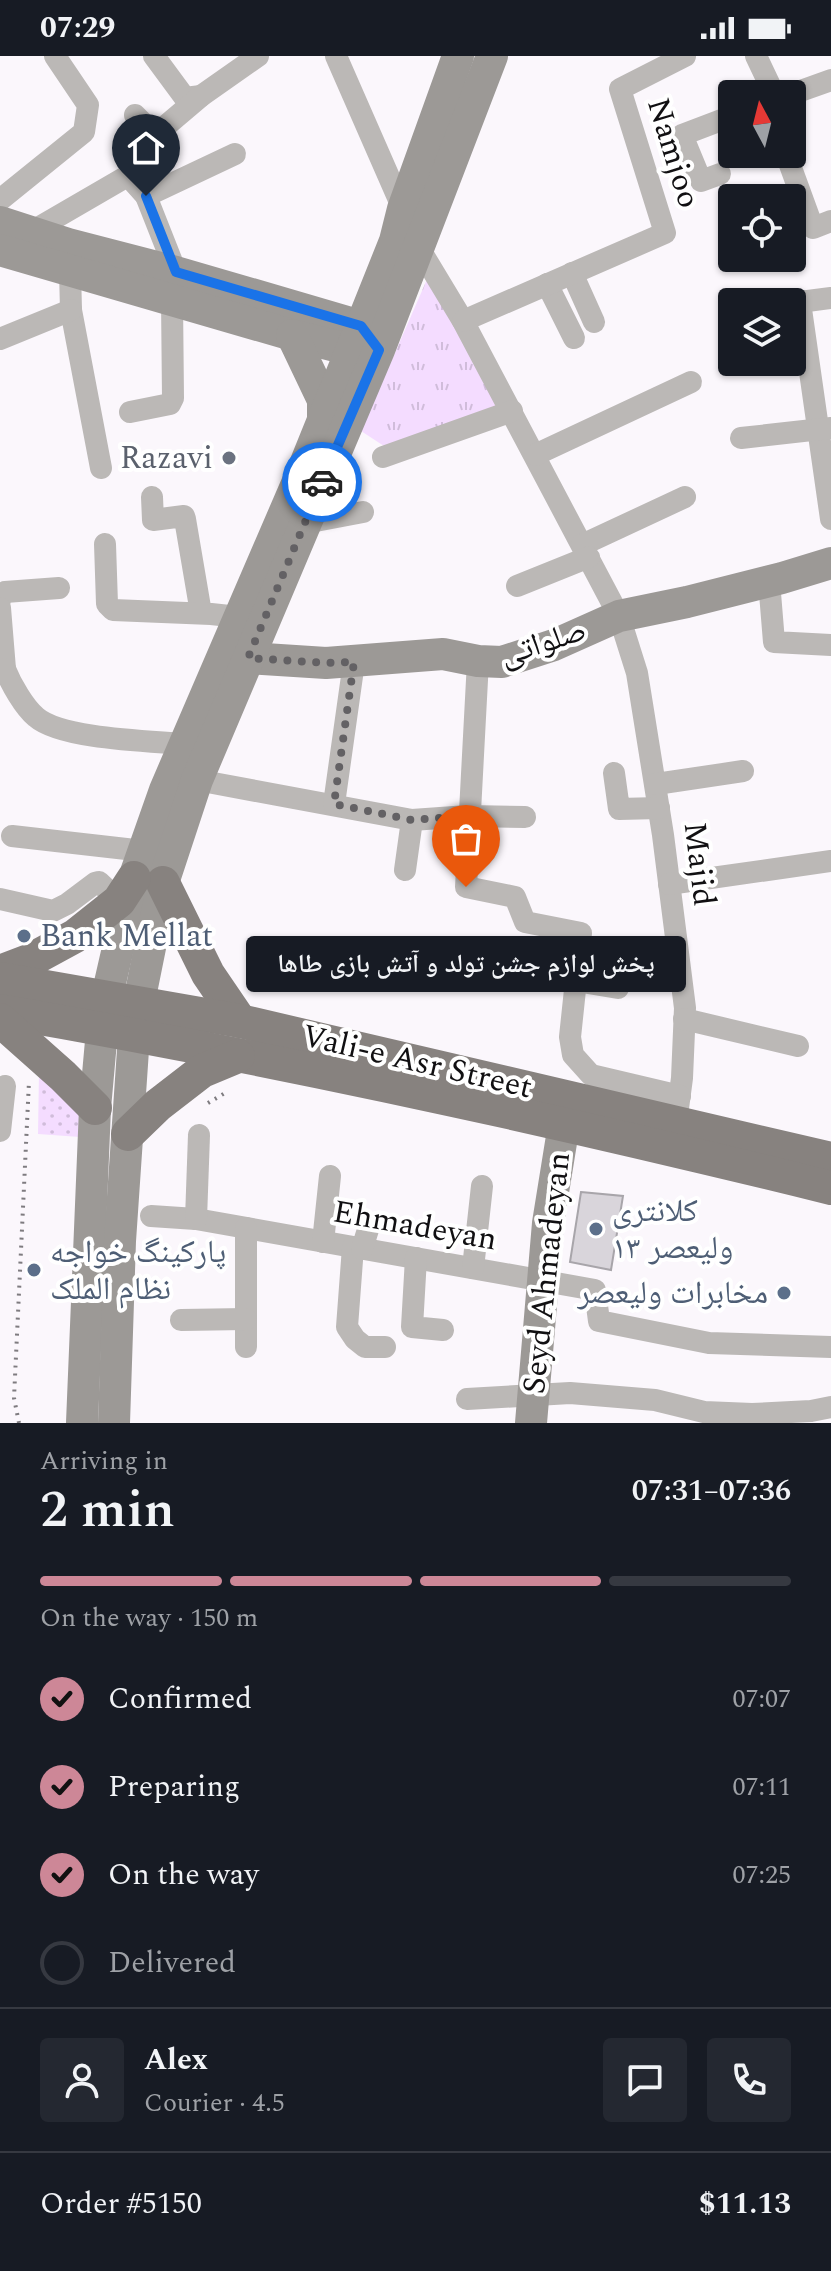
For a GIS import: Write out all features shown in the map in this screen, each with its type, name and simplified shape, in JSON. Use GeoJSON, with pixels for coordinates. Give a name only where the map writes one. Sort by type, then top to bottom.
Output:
{"type":"FeatureCollection","features":[{"type":"Feature","properties":{"kind":"main road"},"geometry":{"type":"LineString","coordinates":[[0,972],[29,961],[75,936],[140,878],[197,780],[305,523],[403,209],[458,56]]}},
{"type":"Feature","properties":{"kind":"main road"},"geometry":{"type":"LineString","coordinates":[[82,1423],[95,1108],[118,1033],[140,878],[183,744],[323,421],[364,342],[419,248],[492,56]]}},
{"type":"Feature","properties":{"kind":"main road"},"geometry":{"type":"LineString","coordinates":[[0,222],[174,286],[364,342]]}},
{"type":"Feature","properties":{"kind":"main road"},"geometry":{"type":"LineString","coordinates":[[0,250],[70,271],[174,286]]}},
{"type":"Feature","properties":{"kind":"main road"},"geometry":{"type":"LineString","coordinates":[[297,323],[361,292],[383,272]]}},
{"type":"Feature","properties":{"kind":"main road"},"geometry":{"type":"LineString","coordinates":[[297,323],[323,400],[323,421]]}},
{"type":"Feature","properties":{"kind":"main road","name":"صلواتی"},"geometry":{"type":"LineString","coordinates":[[248,658],[326,663],[443,654],[502,662],[554,645],[619,616],[687,602],[831,563]]}},
{"type":"Feature","properties":{"kind":"main road"},"geometry":{"type":"LineString","coordinates":[[140,878],[240,1021]]}},
{"type":"Feature","properties":{"kind":"main road","name":"Vali-e Asr Street"},"geometry":{"type":"LineString","coordinates":[[0,979],[240,1021],[678,1109],[831,1159]]}},
{"type":"Feature","properties":{"kind":"main road","name":"Vali-e Asr Street"},"geometry":{"type":"LineString","coordinates":[[0,1011],[238,1056],[564,1124],[831,1188]]}},
{"type":"Feature","properties":{"kind":"main road"},"geometry":{"type":"LineString","coordinates":[[0,1020],[95,1108]]}},
{"type":"Feature","properties":{"kind":"main road"},"geometry":{"type":"LineString","coordinates":[[114,1423],[120,1241],[128,1134],[118,1033]]}},
{"type":"Feature","properties":{"kind":"main road"},"geometry":{"type":"LineString","coordinates":[[128,1134],[158,1105],[202,1071],[238,1056]]}},
{"type":"Feature","properties":{"kind":"main road","name":"Seyd Ahmadeyan"},"geometry":{"type":"LineString","coordinates":[[532,1408],[548,1223],[564,1124]]}},
{"type":"Feature","properties":{"kind":"street"},"geometry":{"type":"LineString","coordinates":[[0,200],[84,132],[88,105],[55,56]]}},
{"type":"Feature","properties":{"kind":"street"},"geometry":{"type":"LineString","coordinates":[[154,56],[185,98],[201,96]]}},
{"type":"Feature","properties":{"kind":"street"},"geometry":{"type":"LineString","coordinates":[[155,135],[201,96],[258,56]]}},
{"type":"Feature","properties":{"kind":"street"},"geometry":{"type":"LineString","coordinates":[[336,56],[403,209]]}},
{"type":"Feature","properties":{"kind":"street","name":"Namjoo"},"geometry":{"type":"LineString","coordinates":[[463,321],[665,233],[620,89],[685,56]]}},
{"type":"Feature","properties":{"kind":"street"},"geometry":{"type":"LineString","coordinates":[[756,56],[767,80]]}},
{"type":"Feature","properties":{"kind":"street"},"geometry":{"type":"LineString","coordinates":[[806,89],[831,80]]}},
{"type":"Feature","properties":{"kind":"street"},"geometry":{"type":"LineString","coordinates":[[31,232],[155,160],[152,156],[163,148],[135,115]]}},
{"type":"Feature","properties":{"kind":"street"},"geometry":{"type":"LineString","coordinates":[[718,121],[682,135],[701,181],[720,174]]}},
{"type":"Feature","properties":{"kind":"street"},"geometry":{"type":"LineString","coordinates":[[146,196],[235,154]]}},
{"type":"Feature","properties":{"kind":"street"},"geometry":{"type":"LineString","coordinates":[[791,168],[813,228],[831,221]]}},
{"type":"Feature","properties":{"kind":"street"},"geometry":{"type":"LineString","coordinates":[[129,177],[146,196],[174,286],[173,398],[170,404],[130,412]]}},
{"type":"Feature","properties":{"kind":"street","name":"Majid"},"geometry":{"type":"LineString","coordinates":[[419,248],[512,411],[619,616],[637,673],[656,784],[685,1008],[678,1109]]}},
{"type":"Feature","properties":{"kind":"street"},"geometry":{"type":"LineString","coordinates":[[70,271],[71,310],[101,468]]}},
{"type":"Feature","properties":{"kind":"street"},"geometry":{"type":"LineString","coordinates":[[572,273],[594,322]]}},
{"type":"Feature","properties":{"kind":"street"},"geometry":{"type":"LineString","coordinates":[[547,284],[574,338]]}},
{"type":"Feature","properties":{"kind":"street"},"geometry":{"type":"LineString","coordinates":[[806,301],[831,298]]}},
{"type":"Feature","properties":{"kind":"street"},"geometry":{"type":"LineString","coordinates":[[0,339],[71,310]]}},
{"type":"Feature","properties":{"kind":"street"},"geometry":{"type":"LineString","coordinates":[[806,345],[825,428],[831,519]]}},
{"type":"Feature","properties":{"kind":"street"},"geometry":{"type":"LineString","coordinates":[[535,455],[691,382]]}},
{"type":"Feature","properties":{"kind":"street"},"geometry":{"type":"LineString","coordinates":[[383,457],[512,411]]}},
{"type":"Feature","properties":{"kind":"street"},"geometry":{"type":"LineString","coordinates":[[741,438],[825,428]]}},
{"type":"Feature","properties":{"kind":"street"},"geometry":{"type":"LineString","coordinates":[[152,497],[153,520],[184,516],[201,613]]}},
{"type":"Feature","properties":{"kind":"street"},"geometry":{"type":"LineString","coordinates":[[517,586],[685,497]]}},
{"type":"Feature","properties":{"kind":"street"},"geometry":{"type":"LineString","coordinates":[[305,523],[363,512]]}},
{"type":"Feature","properties":{"kind":"street"},"geometry":{"type":"LineString","coordinates":[[105,544],[109,608],[239,617]]}},
{"type":"Feature","properties":{"kind":"street"},"geometry":{"type":"LineString","coordinates":[[769,581],[774,642],[831,645]]}},
{"type":"Feature","properties":{"kind":"street"},"geometry":{"type":"LineString","coordinates":[[0,599],[5,592],[59,588]]}},
{"type":"Feature","properties":{"kind":"street"},"geometry":{"type":"LineString","coordinates":[[0,608],[3,670],[36,718],[81,734],[183,744]]}},
{"type":"Feature","properties":{"kind":"street"},"geometry":{"type":"LineString","coordinates":[[478,661],[466,887],[515,897],[525,922],[581,933],[570,1037],[573,1055],[591,1075],[678,1109]]}},
{"type":"Feature","properties":{"kind":"street"},"geometry":{"type":"LineString","coordinates":[[334,804],[354,662]]}},
{"type":"Feature","properties":{"kind":"street"},"geometry":{"type":"LineString","coordinates":[[656,784],[743,771]]}},
{"type":"Feature","properties":{"kind":"street"},"geometry":{"type":"LineString","coordinates":[[614,773],[619,809],[659,808]]}},
{"type":"Feature","properties":{"kind":"street"},"geometry":{"type":"LineString","coordinates":[[197,780],[412,820],[468,816],[525,817]]}},
{"type":"Feature","properties":{"kind":"street"},"geometry":{"type":"LineString","coordinates":[[405,870],[412,820]]}},
{"type":"Feature","properties":{"kind":"street"},"geometry":{"type":"LineString","coordinates":[[12,836],[140,878]]}},
{"type":"Feature","properties":{"kind":"street"},"geometry":{"type":"LineString","coordinates":[[669,884],[831,861]]}},
{"type":"Feature","properties":{"kind":"street"},"geometry":{"type":"LineString","coordinates":[[0,899],[53,911],[95,883],[140,878]]}},
{"type":"Feature","properties":{"kind":"street"},"geometry":{"type":"LineString","coordinates":[[576,981],[618,988]]}},
{"type":"Feature","properties":{"kind":"street"},"geometry":{"type":"LineString","coordinates":[[684,1019],[798,1046]]}},
{"type":"Feature","properties":{"kind":"street"},"geometry":{"type":"LineString","coordinates":[[0,1131],[5,1086]]}},
{"type":"Feature","properties":{"kind":"street"},"geometry":{"type":"LineString","coordinates":[[196,1219],[199,1135]]}},
{"type":"Feature","properties":{"kind":"street"},"geometry":{"type":"LineString","coordinates":[[323,1242],[330,1176]]}},
{"type":"Feature","properties":{"kind":"street"},"geometry":{"type":"LineString","coordinates":[[473,1268],[482,1186]]}},
{"type":"Feature","properties":{"kind":"street","name":"Ehmadeyan"},"geometry":{"type":"LineString","coordinates":[[151,1216],[196,1219],[595,1290],[599,1321],[709,1343],[831,1347]]}},
{"type":"Feature","properties":{"kind":"street"},"geometry":{"type":"LineString","coordinates":[[370,1223],[358,1248],[347,1327],[365,1347],[385,1347]]}},
{"type":"Feature","properties":{"kind":"street"},"geometry":{"type":"LineString","coordinates":[[246,1228],[246,1347]]}},
{"type":"Feature","properties":{"kind":"street"},"geometry":{"type":"LineString","coordinates":[[416,1258],[412,1327],[443,1330]]}},
{"type":"Feature","properties":{"kind":"street"},"geometry":{"type":"LineString","coordinates":[[181,1320],[246,1319]]}},
{"type":"Feature","properties":{"kind":"street"},"geometry":{"type":"LineString","coordinates":[[467,1399],[532,1408],[570,1393],[655,1400],[704,1412],[752,1414],[831,1407]]}},
{"type":"Feature","properties":{"kind":"path"},"geometry":{"type":"LineString","coordinates":[[19,1423],[14,1398],[29,1067]]}},
{"type":"Feature","properties":{"kind":"path"},"geometry":{"type":"LineString","coordinates":[[205,1105],[229,1090]]}},
{"type":"Feature","properties":{"kind":"green space"},"geometry":{"type":"Polygon","coordinates":[[[428,277],[500,408],[384,446],[361,431],[428,277]]]}},
{"type":"Feature","properties":{"kind":"green space"},"geometry":{"type":"Polygon","coordinates":[[[39,1072],[78,1102],[80,1137],[38,1134],[39,1072]]]}},
{"type":"Feature","properties":{"kind":"building","name":"کلانتری ۱۳ ولیعصر"},"geometry":{"type":"Polygon","coordinates":[[[581,1192],[623,1196],[611,1270],[570,1262],[581,1192]]]}},
{"type":"Feature","properties":{"kind":"way so far"},"geometry":{"type":"LineString","coordinates":[[322,482],[248,658],[354,662],[334,804],[412,820],[468,816],[466,887]]}},
{"type":"Feature","properties":{"kind":"place","name":"Razavi"},"geometry":{"type":"Point","coordinates":[229,458]}},
{"type":"Feature","properties":{"kind":"place","name":"پخش لوازم جشن تولد و آتش بازی طاها"},"geometry":{"type":"Point","coordinates":[466,887]}},
{"type":"Feature","properties":{"kind":"place","name":"Bank Mellat"},"geometry":{"type":"Point","coordinates":[24,936]}},
{"type":"Feature","properties":{"kind":"place","name":"کلانتری ۱۳ ولیعصر"},"geometry":{"type":"Point","coordinates":[596,1229]}},
{"type":"Feature","properties":{"kind":"place","name":"پارکینگ خواجه نظام الملک"},"geometry":{"type":"Point","coordinates":[34,1270]}},
{"type":"Feature","properties":{"kind":"place","name":"مخابرات ولیعصر"},"geometry":{"type":"Point","coordinates":[784,1293]}},
{"type":"Feature","properties":{"kind":"route"},"geometry":{"type":"LineString","coordinates":[[146,196],[176,272],[361,326],[379,350],[322,482]]}}]}
